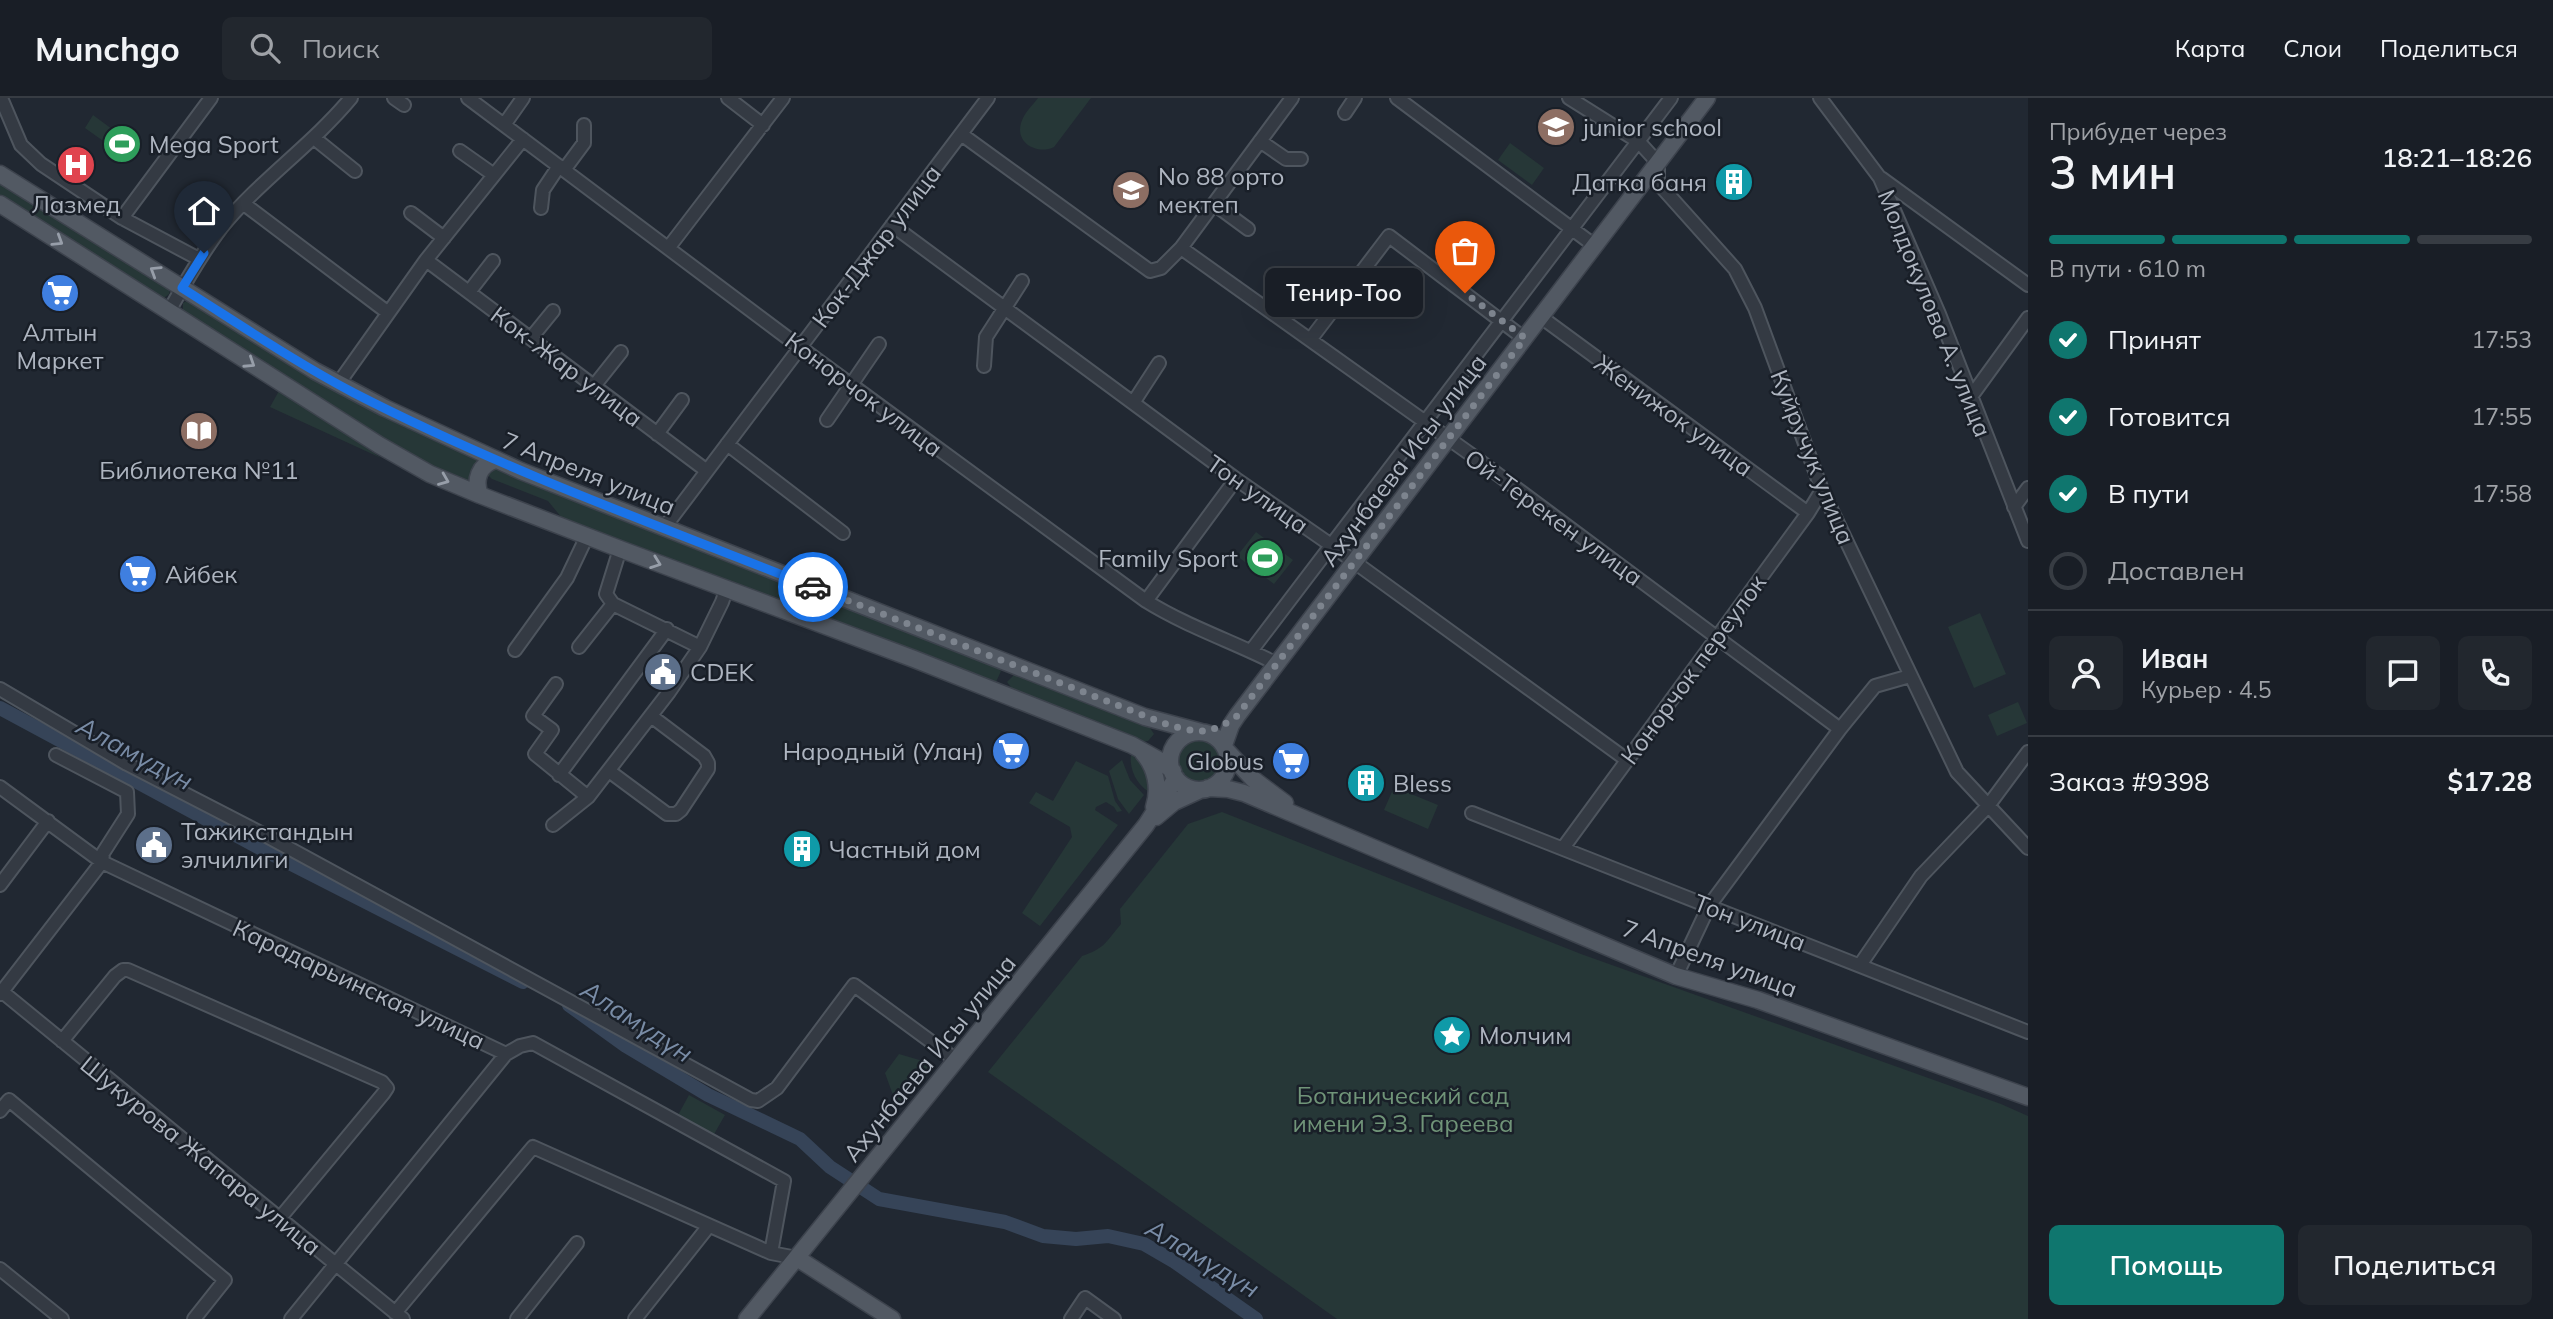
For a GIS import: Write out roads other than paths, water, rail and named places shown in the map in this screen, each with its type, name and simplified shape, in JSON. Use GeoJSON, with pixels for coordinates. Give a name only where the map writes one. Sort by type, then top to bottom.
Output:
{"type":"FeatureCollection","features":[{"type":"Feature","properties":{"kind":"main road","name":"Ахунбаева Исы улица"},"geometry":{"type":"LineString","coordinates":[[1226,748],[1231,725],[1237,716],[1707,98]]}},
{"type":"Feature","properties":{"kind":"main road","name":"7 Апреля улица"},"geometry":{"type":"LineString","coordinates":[[0,174],[338,384],[495,460],[1145,717],[1179,728],[1204,732]]}},
{"type":"Feature","properties":{"kind":"main road"},"geometry":{"type":"LineString","coordinates":[[0,204],[429,474],[620,550],[999,692],[1140,749],[1183,785],[1204,789],[1222,779],[1226,771],[1226,748],[1204,732],[1185,736],[1171,755],[1174,775]]}},
{"type":"Feature","properties":{"kind":"main road"},"geometry":{"type":"LineString","coordinates":[[481,495],[477,487],[479,473],[488,462],[495,460]]}},
{"type":"Feature","properties":{"kind":"main road"},"geometry":{"type":"LineString","coordinates":[[999,692],[1009,664]]}},
{"type":"Feature","properties":{"kind":"main road","name":"Ахунбаева Исы улица"},"geometry":{"type":"LineString","coordinates":[[1204,732],[1237,716]]}},
{"type":"Feature","properties":{"kind":"main road","name":"7 Апреля улица"},"geometry":{"type":"LineString","coordinates":[[1226,748],[1253,779],[1304,817]]}},
{"type":"Feature","properties":{"kind":"main road"},"geometry":{"type":"LineString","coordinates":[[1140,749],[1150,760],[1156,784],[1155,803],[1146,825]]}},
{"type":"Feature","properties":{"kind":"main road","name":"Ахунбаева Исы улица"},"geometry":{"type":"LineString","coordinates":[[747,1319],[1146,825],[1174,775]]}},
{"type":"Feature","properties":{"kind":"main road","name":"Ахунбаева Исы улица"},"geometry":{"type":"LineString","coordinates":[[1146,825],[1174,803],[1204,789]]}},
{"type":"Feature","properties":{"kind":"main road","name":"7 Апреля улица"},"geometry":{"type":"LineString","coordinates":[[1204,789],[1228,789],[1244,793],[1676,976],[1758,1000],[2028,1097]]}},
{"type":"Feature","properties":{"kind":"main road"},"geometry":{"type":"LineString","coordinates":[[797,1258],[892,1319]]}},
{"type":"Feature","properties":{"kind":"street"},"geometry":{"type":"LineString","coordinates":[[1,98],[21,145],[41,163],[122,218],[199,259]]}},
{"type":"Feature","properties":{"kind":"street"},"geometry":{"type":"LineString","coordinates":[[122,218],[211,98]]}},
{"type":"Feature","properties":{"kind":"street"},"geometry":{"type":"LineString","coordinates":[[169,311],[199,259],[222,227],[314,138],[351,98]]}},
{"type":"Feature","properties":{"kind":"street","name":"Конорчок улица"},"geometry":{"type":"LineString","coordinates":[[468,98],[800,347],[1146,601],[1183,622],[1277,664]]}},
{"type":"Feature","properties":{"kind":"street"},"geometry":{"type":"LineString","coordinates":[[504,125],[523,98]]}},
{"type":"Feature","properties":{"kind":"street"},"geometry":{"type":"LineString","coordinates":[[728,98],[763,125]]}},
{"type":"Feature","properties":{"kind":"street"},"geometry":{"type":"LineString","coordinates":[[669,247],[783,98]]}},
{"type":"Feature","properties":{"kind":"street","name":"Кок-Джар улица"},"geometry":{"type":"LineString","coordinates":[[664,528],[988,98]]}},
{"type":"Feature","properties":{"kind":"street"},"geometry":{"type":"LineString","coordinates":[[961,134],[1150,271],[1161,268],[1181,247],[1292,98]]}},
{"type":"Feature","properties":{"kind":"street"},"geometry":{"type":"LineString","coordinates":[[1345,113],[1355,98]]}},
{"type":"Feature","properties":{"kind":"street"},"geometry":{"type":"LineString","coordinates":[[1397,98],[1595,246]]}},
{"type":"Feature","properties":{"kind":"street","name":"Куйручук улица"},"geometry":{"type":"LineString","coordinates":[[1569,98],[1639,142],[1658,163],[1658,183],[1735,270],[1750,298],[1822,490],[1957,772],[2028,848]]}},
{"type":"Feature","properties":{"kind":"street"},"geometry":{"type":"LineString","coordinates":[[1251,651],[1671,98]]}},
{"type":"Feature","properties":{"kind":"street","name":"Молдокулова А. улица"},"geometry":{"type":"LineString","coordinates":[[1820,98],[1880,177],[1939,314],[2028,541]]}},
{"type":"Feature","properties":{"kind":"street"},"geometry":{"type":"LineString","coordinates":[[541,208],[543,190],[584,143],[584,124]]}},
{"type":"Feature","properties":{"kind":"street"},"geometry":{"type":"LineString","coordinates":[[314,138],[355,171]]}},
{"type":"Feature","properties":{"kind":"street"},"geometry":{"type":"LineString","coordinates":[[338,384],[426,260],[523,139]]}},
{"type":"Feature","properties":{"kind":"street"},"geometry":{"type":"LineString","coordinates":[[1260,141],[1286,159],[1301,159]]}},
{"type":"Feature","properties":{"kind":"street"},"geometry":{"type":"LineString","coordinates":[[460,151],[494,175]]}},
{"type":"Feature","properties":{"kind":"street"},"geometry":{"type":"LineString","coordinates":[[1880,177],[2028,285]]}},
{"type":"Feature","properties":{"kind":"street"},"geometry":{"type":"LineString","coordinates":[[244,204],[387,312]]}},
{"type":"Feature","properties":{"kind":"street"},"geometry":{"type":"LineString","coordinates":[[1214,204],[1248,229]]}},
{"type":"Feature","properties":{"kind":"street"},"geometry":{"type":"LineString","coordinates":[[411,213],[444,238]]}},
{"type":"Feature","properties":{"kind":"street","name":"Тон улица"},"geometry":{"type":"LineString","coordinates":[[892,225],[1236,480],[1331,545],[1627,760]]}},
{"type":"Feature","properties":{"kind":"street"},"geometry":{"type":"LineString","coordinates":[[1310,340],[1389,236],[1525,338]]}},
{"type":"Feature","properties":{"kind":"street","name":"Ой-Терекен улица"},"geometry":{"type":"LineString","coordinates":[[1181,247],[1424,421],[1840,729]]}},
{"type":"Feature","properties":{"kind":"street","name":"Кок-Жар улица"},"geometry":{"type":"LineString","coordinates":[[426,260],[707,471]]}},
{"type":"Feature","properties":{"kind":"street"},"geometry":{"type":"LineString","coordinates":[[469,292],[493,261]]}},
{"type":"Feature","properties":{"kind":"street"},"geometry":{"type":"LineString","coordinates":[[984,366],[986,337],[1022,281]]}},
{"type":"Feature","properties":{"kind":"street"},"geometry":{"type":"LineString","coordinates":[[531,338],[553,311]]}},
{"type":"Feature","properties":{"kind":"street","name":"Женижок улица"},"geometry":{"type":"LineString","coordinates":[[1541,317],[1808,513]]}},
{"type":"Feature","properties":{"kind":"street"},"geometry":{"type":"LineString","coordinates":[[1970,398],[2028,318]]}},
{"type":"Feature","properties":{"kind":"street"},"geometry":{"type":"LineString","coordinates":[[827,420],[879,344]]}},
{"type":"Feature","properties":{"kind":"street"},"geometry":{"type":"LineString","coordinates":[[594,386],[621,352]]}},
{"type":"Feature","properties":{"kind":"street"},"geometry":{"type":"LineString","coordinates":[[1133,403],[1159,363]]}},
{"type":"Feature","properties":{"kind":"street"},"geometry":{"type":"LineString","coordinates":[[657,433],[682,400]]}},
{"type":"Feature","properties":{"kind":"street"},"geometry":{"type":"LineString","coordinates":[[727,444],[843,533]]}},
{"type":"Feature","properties":{"kind":"street"},"geometry":{"type":"LineString","coordinates":[[1146,601],[1236,480]]}},
{"type":"Feature","properties":{"kind":"street"},"geometry":{"type":"LineString","coordinates":[[2014,507],[2028,488]]}},
{"type":"Feature","properties":{"kind":"street","name":"Конорчок переулок"},"geometry":{"type":"LineString","coordinates":[[1563,848],[1808,513],[1822,490]]}},
{"type":"Feature","properties":{"kind":"street"},"geometry":{"type":"LineString","coordinates":[[515,650],[567,578],[587,536]]}},
{"type":"Feature","properties":{"kind":"street"},"geometry":{"type":"LineString","coordinates":[[620,550],[606,594],[613,604],[700,647]]}},
{"type":"Feature","properties":{"kind":"street"},"geometry":{"type":"LineString","coordinates":[[553,825],[588,797],[651,716],[700,647],[727,588]]}},
{"type":"Feature","properties":{"kind":"street"},"geometry":{"type":"LineString","coordinates":[[579,647],[613,604]]}},
{"type":"Feature","properties":{"kind":"street"},"geometry":{"type":"LineString","coordinates":[[559,775],[667,629]]}},
{"type":"Feature","properties":{"kind":"street"},"geometry":{"type":"LineString","coordinates":[[1676,976],[1709,906],[1840,729],[1875,686],[1910,677]]}},
{"type":"Feature","properties":{"kind":"street"},"geometry":{"type":"LineString","coordinates":[[556,684],[533,716],[552,730],[535,754],[588,797]]}},
{"type":"Feature","properties":{"kind":"street"},"geometry":{"type":"LineString","coordinates":[[0,689],[127,765],[285,846],[751,1100],[758,1101],[776,1088],[854,985],[956,1060]]}},
{"type":"Feature","properties":{"kind":"street"},"geometry":{"type":"LineString","coordinates":[[609,771],[667,814],[676,814],[681,810],[708,769],[708,763],[704,756],[651,716]]}},
{"type":"Feature","properties":{"kind":"street"},"geometry":{"type":"LineString","coordinates":[[1860,965],[1921,876],[1988,806],[2028,752]]}},
{"type":"Feature","properties":{"kind":"street"},"geometry":{"type":"LineString","coordinates":[[1,992],[102,862],[103,853],[128,814],[127,792],[56,755]]}},
{"type":"Feature","properties":{"kind":"street","name":"Карадарьинская улица"},"geometry":{"type":"LineString","coordinates":[[0,787],[102,862],[506,1054],[520,1046],[533,1043],[784,1181],[771,1253]]}},
{"type":"Feature","properties":{"kind":"street","name":"Тон улица"},"geometry":{"type":"LineString","coordinates":[[1472,813],[2028,1032]]}},
{"type":"Feature","properties":{"kind":"street"},"geometry":{"type":"LineString","coordinates":[[0,885],[48,821]]}},
{"type":"Feature","properties":{"kind":"street"},"geometry":{"type":"LineString","coordinates":[[62,1041],[115,976],[123,970],[382,1082],[387,1088],[383,1094],[280,1218]]}},
{"type":"Feature","properties":{"kind":"street","name":"Шукурова Жапара улица"},"geometry":{"type":"LineString","coordinates":[[1,992],[399,1316]]}},
{"type":"Feature","properties":{"kind":"street"},"geometry":{"type":"LineString","coordinates":[[291,1319],[506,1054]]}},
{"type":"Feature","properties":{"kind":"street"},"geometry":{"type":"LineString","coordinates":[[0,1111],[9,1100],[225,1280],[194,1319]]}},
{"type":"Feature","properties":{"kind":"street"},"geometry":{"type":"LineString","coordinates":[[399,1316],[533,1147],[708,1227],[771,1253],[797,1258]]}},
{"type":"Feature","properties":{"kind":"street"},"geometry":{"type":"LineString","coordinates":[[635,1319],[708,1227]]}},
{"type":"Feature","properties":{"kind":"street"},"geometry":{"type":"LineString","coordinates":[[517,1319],[577,1243]]}},
{"type":"Feature","properties":{"kind":"street"},"geometry":{"type":"LineString","coordinates":[[0,1269],[62,1319]]}},
{"type":"Feature","properties":{"kind":"street"},"geometry":{"type":"LineString","coordinates":[[1072,1319],[1085,1298],[1114,1319]]}},
{"type":"Feature","properties":{"kind":"waterway","name":"Аламүдүн"},"geometry":{"type":"LineString","coordinates":[[0,708],[258,847],[523,982]]}},
{"type":"Feature","properties":{"kind":"waterway","name":"Аламүдүн"},"geometry":{"type":"LineString","coordinates":[[569,1005],[626,1046],[708,1095],[800,1139],[830,1167],[879,1199],[1005,1222],[1043,1236],[1076,1239],[1108,1236],[1144,1244],[1175,1262],[1256,1319]]}},
{"type":"Feature","properties":{"kind":"place","name":"junior school"},"geometry":{"type":"Point","coordinates":[1556,127]}},
{"type":"Feature","properties":{"kind":"place","name":"Mega Sport"},"geometry":{"type":"Point","coordinates":[122,144]}},
{"type":"Feature","properties":{"kind":"place","name":"Лазмед"},"geometry":{"type":"Point","coordinates":[76,165]}},
{"type":"Feature","properties":{"kind":"place","name":"Датка баня"},"geometry":{"type":"Point","coordinates":[1734,182]}},
{"type":"Feature","properties":{"kind":"place","name":"No 88 орто мектеп"},"geometry":{"type":"Point","coordinates":[1131,190]}},
{"type":"Feature","properties":{"kind":"place","name":"Алтын Маркет"},"geometry":{"type":"Point","coordinates":[60,293]}},
{"type":"Feature","properties":{"kind":"place","name":"Тенир-Тоо"},"geometry":{"type":"Point","coordinates":[1465,293]}},
{"type":"Feature","properties":{"kind":"place","name":"Библиотека №11"},"geometry":{"type":"Point","coordinates":[199,431]}},
{"type":"Feature","properties":{"kind":"place","name":"Family Sport"},"geometry":{"type":"Point","coordinates":[1265,558]}},
{"type":"Feature","properties":{"kind":"place","name":"Айбек"},"geometry":{"type":"Point","coordinates":[138,574]}},
{"type":"Feature","properties":{"kind":"place","name":"CDEK"},"geometry":{"type":"Point","coordinates":[663,672]}},
{"type":"Feature","properties":{"kind":"place","name":"Народный (Улан)"},"geometry":{"type":"Point","coordinates":[1011,751]}},
{"type":"Feature","properties":{"kind":"place","name":"Globus"},"geometry":{"type":"Point","coordinates":[1291,761]}},
{"type":"Feature","properties":{"kind":"place","name":"Bless"},"geometry":{"type":"Point","coordinates":[1366,783]}},
{"type":"Feature","properties":{"kind":"place","name":"Тажикстандын элчилиги"},"geometry":{"type":"Point","coordinates":[154,845]}},
{"type":"Feature","properties":{"kind":"place","name":"Частный дом"},"geometry":{"type":"Point","coordinates":[802,849]}},
{"type":"Feature","properties":{"kind":"place","name":"Молчим"},"geometry":{"type":"Point","coordinates":[1452,1035]}},
{"type":"Feature","properties":{"kind":"park label","name":"Ботанический сад имени Э.З. Гареева"},"geometry":{"type":"Point","coordinates":[1403,1109]}}]}
